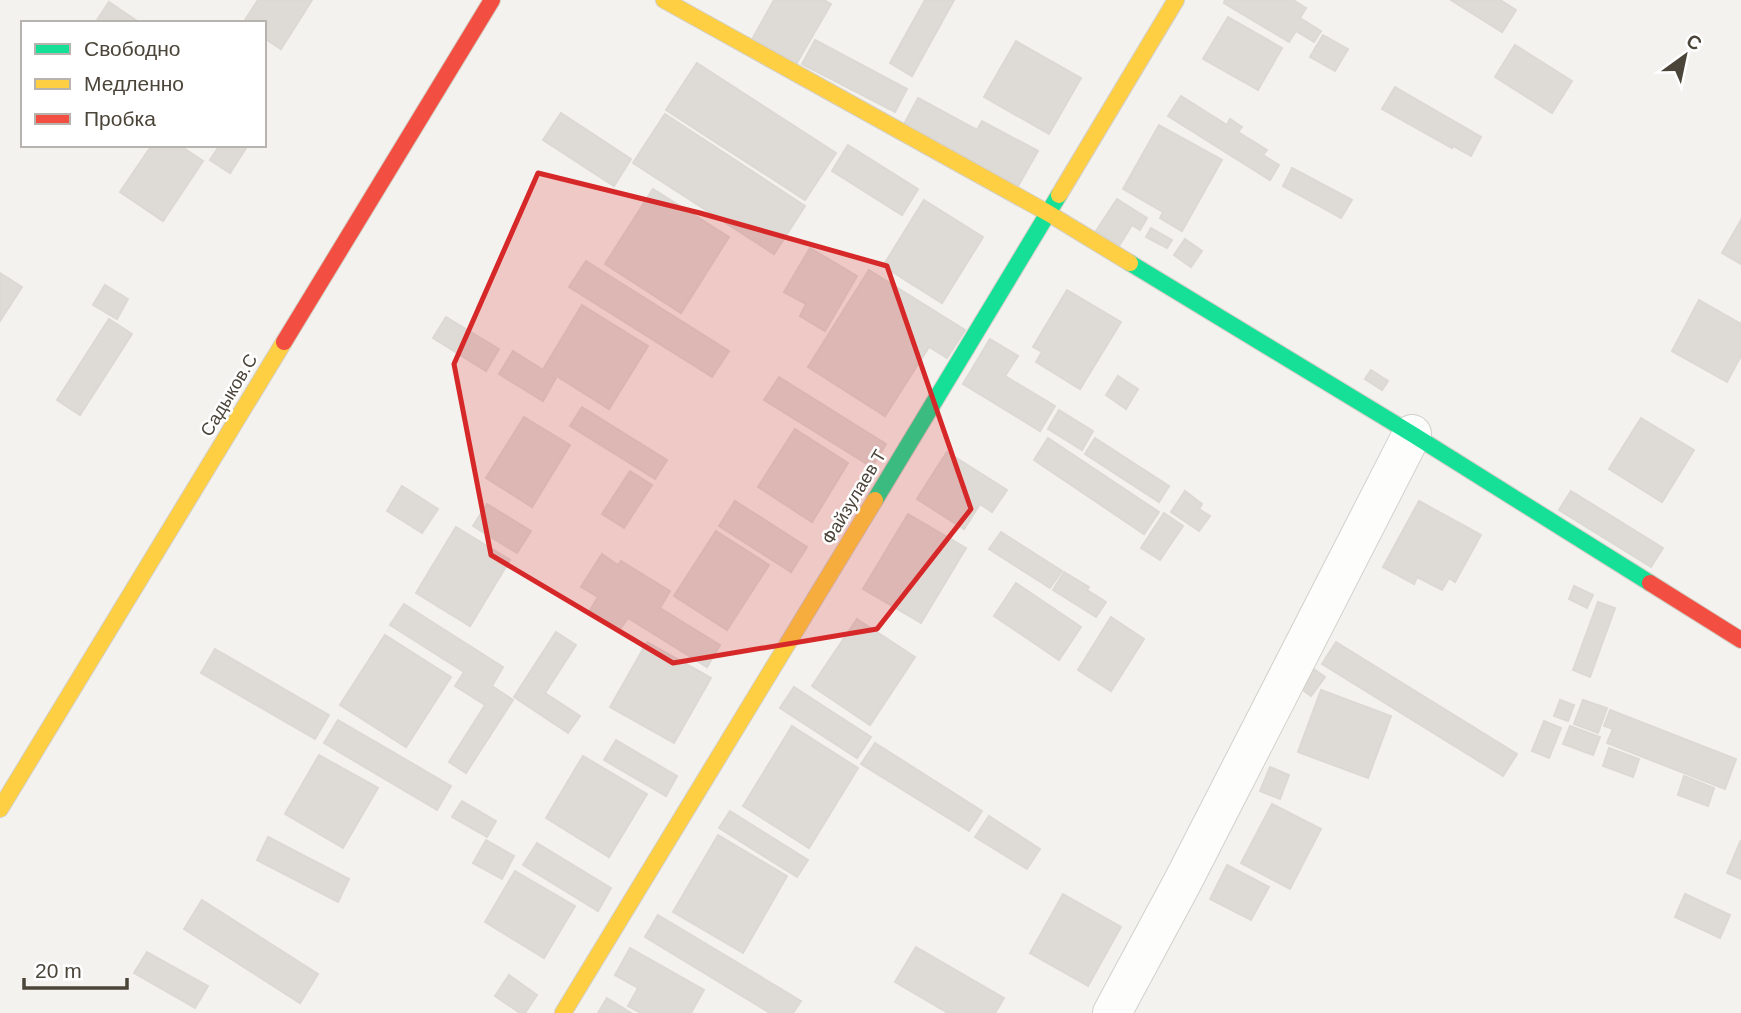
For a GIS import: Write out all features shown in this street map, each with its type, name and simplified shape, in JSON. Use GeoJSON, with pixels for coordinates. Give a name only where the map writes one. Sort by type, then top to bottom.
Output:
{"type":"FeatureCollection","features":[{"type":"Feature","properties":{"kind":"street","name":"Садыков.С"},"geometry":{"type":"LineString","coordinates":[[0,809],[492,0]]}},
{"type":"Feature","properties":{"kind":"street"},"geometry":{"type":"LineString","coordinates":[[664,0],[1048,213],[1412,434],[1741,640]]}},
{"type":"Feature","properties":{"kind":"street","name":"Файзулаев Т"},"geometry":{"type":"LineString","coordinates":[[563,1013],[1177,0]]}},
{"type":"Feature","properties":{"kind":"street"},"geometry":{"type":"LineString","coordinates":[[1112,1013],[1195,859],[1412,434]]}},
{"type":"Feature","properties":{"kind":"highlighted area"},"geometry":{"type":"Polygon","coordinates":[[[538,173],[700,213],[887,266],[971,509],[877,629],[673,663],[491,555],[454,364],[538,173]]]}},
{"type":"Feature","properties":{"kind":"building"},"geometry":{"type":"Polygon","coordinates":[[[258,0],[312,0],[281,49],[266,39],[266,21],[244,21],[258,0]]]}},
{"type":"Feature","properties":{"kind":"building"},"geometry":{"type":"Polygon","coordinates":[[[774,0],[824,0],[831,4],[794,68],[750,43],[774,0]]]}},
{"type":"Feature","properties":{"kind":"building"},"geometry":{"type":"Polygon","coordinates":[[[925,0],[954,0],[912,76],[890,63],[925,0]]]}},
{"type":"Feature","properties":{"kind":"building"},"geometry":{"type":"Polygon","coordinates":[[[1225,0],[1293,0],[1306,8],[1300,18],[1321,31],[1314,42],[1296,31],[1289,42],[1224,3],[1225,0]]]}},
{"type":"Feature","properties":{"kind":"building"},"geometry":{"type":"Polygon","coordinates":[[[1451,0],[1500,0],[1516,10],[1502,32],[1451,0]]]}},
{"type":"Feature","properties":{"kind":"building"},"geometry":{"type":"Polygon","coordinates":[[[109,2],[137,21],[96,21],[109,2]]]}},
{"type":"Feature","properties":{"kind":"building"},"geometry":{"type":"Polygon","coordinates":[[[1228,17],[1282,48],[1258,90],[1203,59],[1228,17]]]}},
{"type":"Feature","properties":{"kind":"building"},"geometry":{"type":"Polygon","coordinates":[[[1323,35],[1348,49],[1335,71],[1310,57],[1323,35]]]}},
{"type":"Feature","properties":{"kind":"building"},"geometry":{"type":"Polygon","coordinates":[[[815,40],[907,89],[895,112],[802,64],[815,40]]]}},
{"type":"Feature","properties":{"kind":"building"},"geometry":{"type":"Polygon","coordinates":[[[1016,41],[1081,78],[1049,134],[984,97],[1016,41]]]}},
{"type":"Feature","properties":{"kind":"building"},"geometry":{"type":"Polygon","coordinates":[[[1515,45],[1572,81],[1552,113],[1495,77],[1515,45]]]}},
{"type":"Feature","properties":{"kind":"building"},"geometry":{"type":"Polygon","coordinates":[[[697,63],[836,153],[805,200],[666,110],[697,63]]]}},
{"type":"Feature","properties":{"kind":"building"},"geometry":{"type":"Polygon","coordinates":[[[1395,87],[1481,137],[1471,156],[1382,109],[1395,87]]]}},
{"type":"Feature","properties":{"kind":"building"},"geometry":{"type":"Polygon","coordinates":[[[1181,96],[1227,125],[1230,119],[1242,127],[1238,132],[1267,150],[1263,155],[1279,165],[1270,180],[1168,116],[1181,96]]]}},
{"type":"Feature","properties":{"kind":"building"},"geometry":{"type":"Polygon","coordinates":[[[918,98],[977,130],[982,121],[1038,151],[1017,188],[903,126],[918,98]]]}},
{"type":"Feature","properties":{"kind":"building"},"geometry":{"type":"Polygon","coordinates":[[[561,113],[631,159],[614,186],[543,140],[561,113]]]}},
{"type":"Feature","properties":{"kind":"building"},"geometry":{"type":"Polygon","coordinates":[[[665,114],[805,206],[774,254],[633,163],[665,114]]]}},
{"type":"Feature","properties":{"kind":"building"},"geometry":{"type":"Polygon","coordinates":[[[1159,125],[1222,160],[1182,231],[1160,218],[1163,212],[1123,189],[1159,125]]]}},
{"type":"Feature","properties":{"kind":"building"},"geometry":{"type":"Polygon","coordinates":[[[848,145],[918,189],[902,215],[832,171],[848,145]]]}},
{"type":"Feature","properties":{"kind":"building"},"geometry":{"type":"Polygon","coordinates":[[[151,147],[182,147],[203,161],[163,221],[120,192],[151,147]]]}},
{"type":"Feature","properties":{"kind":"building"},"geometry":{"type":"Polygon","coordinates":[[[219,147],[247,147],[230,173],[210,160],[219,147]]]}},
{"type":"Feature","properties":{"kind":"building"},"geometry":{"type":"Polygon","coordinates":[[[1292,168],[1352,200],[1341,218],[1283,186],[1292,168]]]}},
{"type":"Feature","properties":{"kind":"building"},"geometry":{"type":"Polygon","coordinates":[[[653,189],[729,237],[681,313],[605,264],[653,189]]]}},
{"type":"Feature","properties":{"kind":"building"},"geometry":{"type":"Polygon","coordinates":[[[1117,199],[1147,218],[1140,230],[1132,225],[1119,246],[1096,231],[1117,199]]]}},
{"type":"Feature","properties":{"kind":"building"},"geometry":{"type":"Polygon","coordinates":[[[924,200],[983,237],[942,303],[883,266],[924,200]]]}},
{"type":"Feature","properties":{"kind":"building"},"geometry":{"type":"Polygon","coordinates":[[[1741,220],[1741,264],[1722,253],[1741,220]]]}},
{"type":"Feature","properties":{"kind":"building"},"geometry":{"type":"Polygon","coordinates":[[[1151,228],[1172,240],[1167,248],[1146,237],[1151,228]]]}},
{"type":"Feature","properties":{"kind":"building"},"geometry":{"type":"Polygon","coordinates":[[[1185,239],[1202,251],[1191,267],[1174,255],[1185,239]]]}},
{"type":"Feature","properties":{"kind":"building"},"geometry":{"type":"Polygon","coordinates":[[[810,248],[857,276],[825,331],[800,316],[806,304],[784,292],[810,248]]]}},
{"type":"Feature","properties":{"kind":"building"},"geometry":{"type":"Polygon","coordinates":[[[586,261],[729,351],[712,377],[569,287],[586,261]]]}},
{"type":"Feature","properties":{"kind":"building"},"geometry":{"type":"Polygon","coordinates":[[[869,270],[965,330],[947,358],[929,347],[885,416],[808,367],[869,270]]]}},
{"type":"Feature","properties":{"kind":"building"},"geometry":{"type":"Polygon","coordinates":[[[0,273],[22,287],[0,321],[0,273]]]}},
{"type":"Feature","properties":{"kind":"building"},"geometry":{"type":"Polygon","coordinates":[[[105,285],[128,299],[117,319],[93,305],[105,285]]]}},
{"type":"Feature","properties":{"kind":"building"},"geometry":{"type":"Polygon","coordinates":[[[1067,290],[1121,322],[1080,389],[1036,362],[1042,352],[1033,347],[1067,290]]]}},
{"type":"Feature","properties":{"kind":"building"},"geometry":{"type":"Polygon","coordinates":[[[1699,300],[1741,324],[1741,356],[1727,382],[1672,351],[1699,300]]]}},
{"type":"Feature","properties":{"kind":"building"},"geometry":{"type":"Polygon","coordinates":[[[582,305],[648,346],[609,409],[544,368],[582,305]]]}},
{"type":"Feature","properties":{"kind":"building"},"geometry":{"type":"Polygon","coordinates":[[[446,317],[499,349],[486,371],[433,338],[446,317]]]}},
{"type":"Feature","properties":{"kind":"building"},"geometry":{"type":"Polygon","coordinates":[[[109,319],[132,334],[80,415],[57,400],[109,319]]]}},
{"type":"Feature","properties":{"kind":"building"},"geometry":{"type":"Polygon","coordinates":[[[990,339],[1018,356],[1005,376],[1055,406],[1040,431],[963,384],[990,339]]]}},
{"type":"Feature","properties":{"kind":"building"},"geometry":{"type":"Polygon","coordinates":[[[513,351],[556,378],[543,401],[499,374],[513,351]]]}},
{"type":"Feature","properties":{"kind":"building"},"geometry":{"type":"Polygon","coordinates":[[[1371,370],[1388,381],[1382,390],[1365,379],[1371,370]]]}},
{"type":"Feature","properties":{"kind":"building"},"geometry":{"type":"Polygon","coordinates":[[[1118,376],[1138,389],[1126,409],[1106,395],[1118,376]]]}},
{"type":"Feature","properties":{"kind":"building"},"geometry":{"type":"Polygon","coordinates":[[[779,377],[886,444],[872,467],[764,400],[779,377]]]}},
{"type":"Feature","properties":{"kind":"building"},"geometry":{"type":"Polygon","coordinates":[[[582,407],[667,460],[655,479],[570,426],[582,407]]]}},
{"type":"Feature","properties":{"kind":"building"},"geometry":{"type":"Polygon","coordinates":[[[1059,410],[1093,431],[1082,450],[1048,429],[1059,410]]]}},
{"type":"Feature","properties":{"kind":"building"},"geometry":{"type":"Polygon","coordinates":[[[524,417],[570,445],[532,507],[486,478],[524,417]]]}},
{"type":"Feature","properties":{"kind":"building"},"geometry":{"type":"Polygon","coordinates":[[[1641,418],[1694,450],[1662,502],[1609,469],[1641,418]]]}},
{"type":"Feature","properties":{"kind":"building"},"geometry":{"type":"Polygon","coordinates":[[[795,429],[848,463],[812,522],[758,487],[795,429]]]}},
{"type":"Feature","properties":{"kind":"building"},"geometry":{"type":"Polygon","coordinates":[[[1048,438],[1159,512],[1144,534],[1034,460],[1048,438]]]}},
{"type":"Feature","properties":{"kind":"building"},"geometry":{"type":"Polygon","coordinates":[[[1095,438],[1169,486],[1159,502],[1085,454],[1095,438]]]}},
{"type":"Feature","properties":{"kind":"building"},"geometry":{"type":"Polygon","coordinates":[[[947,452],[1007,490],[992,512],[980,504],[964,529],[917,499],[947,452]]]}},
{"type":"Feature","properties":{"kind":"building"},"geometry":{"type":"Polygon","coordinates":[[[630,471],[652,485],[624,528],[602,514],[630,471]]]}},
{"type":"Feature","properties":{"kind":"building"},"geometry":{"type":"Polygon","coordinates":[[[402,486],[438,509],[422,533],[387,511],[402,486]]]}},
{"type":"Feature","properties":{"kind":"building"},"geometry":{"type":"Polygon","coordinates":[[[1185,491],[1202,504],[1199,509],[1210,516],[1199,531],[1171,512],[1185,491]]]}},
{"type":"Feature","properties":{"kind":"building"},"geometry":{"type":"Polygon","coordinates":[[[1571,491],[1663,548],[1651,567],[1559,510],[1571,491]]]}},
{"type":"Feature","properties":{"kind":"building"},"geometry":{"type":"Polygon","coordinates":[[[735,501],[807,547],[791,572],[719,526],[735,501]]]}},
{"type":"Feature","properties":{"kind":"building"},"geometry":{"type":"Polygon","coordinates":[[[1419,501],[1481,535],[1455,582],[1449,578],[1442,590],[1417,577],[1414,584],[1383,567],[1419,501]]]}},
{"type":"Feature","properties":{"kind":"building"},"geometry":{"type":"Polygon","coordinates":[[[487,504],[531,531],[517,553],[473,526],[487,504]]]}},
{"type":"Feature","properties":{"kind":"building"},"geometry":{"type":"Polygon","coordinates":[[[1164,513],[1183,526],[1160,560],[1141,548],[1164,513]]]}},
{"type":"Feature","properties":{"kind":"building"},"geometry":{"type":"Polygon","coordinates":[[[908,514],[966,548],[921,623],[863,589],[908,514]]]}},
{"type":"Feature","properties":{"kind":"building"},"geometry":{"type":"Polygon","coordinates":[[[456,527],[510,560],[470,626],[416,593],[456,527]]]}},
{"type":"Feature","properties":{"kind":"building"},"geometry":{"type":"Polygon","coordinates":[[[716,531],[769,565],[727,630],[674,596],[716,531]]]}},
{"type":"Feature","properties":{"kind":"building"},"geometry":{"type":"Polygon","coordinates":[[[1001,532],[1062,571],[1050,588],[989,549],[1001,532]]]}},
{"type":"Feature","properties":{"kind":"building"},"geometry":{"type":"Polygon","coordinates":[[[602,554],[618,565],[621,561],[670,591],[660,608],[720,645],[707,667],[628,618],[619,631],[589,612],[598,597],[581,587],[602,554]]]}},
{"type":"Feature","properties":{"kind":"building"},"geometry":{"type":"Polygon","coordinates":[[[1064,572],[1089,587],[1087,590],[1106,602],[1096,617],[1053,590],[1064,572]]]}},
{"type":"Feature","properties":{"kind":"building"},"geometry":{"type":"Polygon","coordinates":[[[1016,583],[1081,627],[1059,660],[994,616],[1016,583]]]}},
{"type":"Feature","properties":{"kind":"building"},"geometry":{"type":"Polygon","coordinates":[[[1574,586],[1593,595],[1587,608],[1569,599],[1574,586]]]}},
{"type":"Feature","properties":{"kind":"building"},"geometry":{"type":"Polygon","coordinates":[[[1598,602],[1615,608],[1590,677],[1573,670],[1598,602]]]}},
{"type":"Feature","properties":{"kind":"building"},"geometry":{"type":"Polygon","coordinates":[[[404,604],[503,667],[492,686],[513,700],[466,773],[449,762],[485,705],[455,686],[464,672],[390,625],[404,604]]]}},
{"type":"Feature","properties":{"kind":"building"},"geometry":{"type":"Polygon","coordinates":[[[1111,617],[1144,639],[1111,691],[1078,670],[1111,617]]]}},
{"type":"Feature","properties":{"kind":"building"},"geometry":{"type":"Polygon","coordinates":[[[857,619],[915,657],[870,725],[812,686],[857,619]]]}},
{"type":"Feature","properties":{"kind":"building"},"geometry":{"type":"Polygon","coordinates":[[[556,632],[576,645],[545,693],[580,716],[568,733],[514,697],[556,632]]]}},
{"type":"Feature","properties":{"kind":"building"},"geometry":{"type":"Polygon","coordinates":[[[385,635],[451,677],[406,747],[340,705],[385,635]]]}},
{"type":"Feature","properties":{"kind":"building"},"geometry":{"type":"Polygon","coordinates":[[[647,642],[711,678],[674,743],[610,707],[647,642]]]}},
{"type":"Feature","properties":{"kind":"building"},"geometry":{"type":"Polygon","coordinates":[[[1336,642],[1517,754],[1503,776],[1322,664],[1336,642]]]}},
{"type":"Feature","properties":{"kind":"building"},"geometry":{"type":"Polygon","coordinates":[[[215,649],[329,715],[315,739],[201,673],[215,649]]]}},
{"type":"Feature","properties":{"kind":"building"},"geometry":{"type":"Polygon","coordinates":[[[1308,665],[1325,677],[1311,696],[1294,683],[1308,665]]]}},
{"type":"Feature","properties":{"kind":"building"},"geometry":{"type":"Polygon","coordinates":[[[794,687],[871,737],[857,758],[780,708],[794,687]]]}},
{"type":"Feature","properties":{"kind":"building"},"geometry":{"type":"Polygon","coordinates":[[[1321,690],[1391,716],[1368,778],[1298,752],[1321,690]]]}},
{"type":"Feature","properties":{"kind":"building"},"geometry":{"type":"Polygon","coordinates":[[[1560,700],[1574,705],[1568,721],[1554,716],[1560,700]]]}},
{"type":"Feature","properties":{"kind":"building"},"geometry":{"type":"Polygon","coordinates":[[[1583,700],[1607,708],[1598,733],[1574,724],[1583,700]]]}},
{"type":"Feature","properties":{"kind":"building"},"geometry":{"type":"Polygon","coordinates":[[[1610,710],[1736,759],[1725,789],[1607,743],[1613,729],[1604,726],[1610,710]]]}},
{"type":"Feature","properties":{"kind":"building"},"geometry":{"type":"Polygon","coordinates":[[[338,720],[451,786],[437,810],[324,743],[338,720]]]}},
{"type":"Feature","properties":{"kind":"building"},"geometry":{"type":"Polygon","coordinates":[[[1544,721],[1561,728],[1549,758],[1532,751],[1544,721]]]}},
{"type":"Feature","properties":{"kind":"building"},"geometry":{"type":"Polygon","coordinates":[[[792,726],[858,768],[809,848],[743,806],[792,726]]]}},
{"type":"Feature","properties":{"kind":"building"},"geometry":{"type":"Polygon","coordinates":[[[1570,726],[1600,737],[1593,755],[1563,744],[1570,726]]]}},
{"type":"Feature","properties":{"kind":"building"},"geometry":{"type":"Polygon","coordinates":[[[616,740],[677,776],[666,796],[604,760],[616,740]]]}},
{"type":"Feature","properties":{"kind":"building"},"geometry":{"type":"Polygon","coordinates":[[[875,743],[982,811],[969,831],[861,764],[875,743]]]}},
{"type":"Feature","properties":{"kind":"building"},"geometry":{"type":"Polygon","coordinates":[[[1609,748],[1639,759],[1633,777],[1603,766],[1609,748]]]}},
{"type":"Feature","properties":{"kind":"building"},"geometry":{"type":"Polygon","coordinates":[[[319,755],[378,788],[343,848],[285,814],[319,755]]]}},
{"type":"Feature","properties":{"kind":"building"},"geometry":{"type":"Polygon","coordinates":[[[583,756],[647,794],[609,857],[546,818],[583,756]]]}},
{"type":"Feature","properties":{"kind":"building"},"geometry":{"type":"Polygon","coordinates":[[[1270,767],[1289,775],[1280,799],[1260,791],[1270,767]]]}},
{"type":"Feature","properties":{"kind":"building"},"geometry":{"type":"Polygon","coordinates":[[[1684,776],[1714,788],[1708,806],[1678,795],[1684,776]]]}},
{"type":"Feature","properties":{"kind":"building"},"geometry":{"type":"Polygon","coordinates":[[[462,801],[496,821],[487,837],[452,817],[462,801]]]}},
{"type":"Feature","properties":{"kind":"building"},"geometry":{"type":"Polygon","coordinates":[[[1272,804],[1321,829],[1290,889],[1241,863],[1272,804]]]}},
{"type":"Feature","properties":{"kind":"building"},"geometry":{"type":"Polygon","coordinates":[[[730,811],[808,860],[797,877],[719,828],[730,811]]]}},
{"type":"Feature","properties":{"kind":"building"},"geometry":{"type":"Polygon","coordinates":[[[989,816],[1040,849],[1027,869],[975,837],[989,816]]]}},
{"type":"Feature","properties":{"kind":"building"},"geometry":{"type":"Polygon","coordinates":[[[718,835],[787,876],[743,953],[673,912],[718,835]]]}},
{"type":"Feature","properties":{"kind":"building"},"geometry":{"type":"Polygon","coordinates":[[[268,837],[349,879],[338,902],[257,860],[268,837]]]}},
{"type":"Feature","properties":{"kind":"building"},"geometry":{"type":"Polygon","coordinates":[[[486,840],[514,856],[502,879],[473,863],[486,840]]]}},
{"type":"Feature","properties":{"kind":"building"},"geometry":{"type":"Polygon","coordinates":[[[1741,840],[1741,879],[1727,873],[1741,840]]]}},
{"type":"Feature","properties":{"kind":"building"},"geometry":{"type":"Polygon","coordinates":[[[537,843],[611,888],[598,911],[523,865],[537,843]]]}},
{"type":"Feature","properties":{"kind":"building"},"geometry":{"type":"Polygon","coordinates":[[[1227,865],[1269,887],[1251,920],[1210,899],[1227,865]]]}},
{"type":"Feature","properties":{"kind":"building"},"geometry":{"type":"Polygon","coordinates":[[[515,871],[575,906],[544,958],[485,922],[515,871]]]}},
{"type":"Feature","properties":{"kind":"building"},"geometry":{"type":"Polygon","coordinates":[[[1063,894],[1121,927],[1088,986],[1030,953],[1063,894]]]}},
{"type":"Feature","properties":{"kind":"building"},"geometry":{"type":"Polygon","coordinates":[[[1685,894],[1730,915],[1720,938],[1675,917],[1685,894]]]}},
{"type":"Feature","properties":{"kind":"building"},"geometry":{"type":"Polygon","coordinates":[[[202,900],[318,974],[300,1003],[184,929],[202,900]]]}},
{"type":"Feature","properties":{"kind":"building"},"geometry":{"type":"Polygon","coordinates":[[[658,915],[801,1001],[793,1013],[770,1013],[645,937],[658,915]]]}},
{"type":"Feature","properties":{"kind":"building"},"geometry":{"type":"Polygon","coordinates":[[[916,947],[1004,998],[995,1013],[948,1013],[895,982],[916,947]]]}},
{"type":"Feature","properties":{"kind":"building"},"geometry":{"type":"Polygon","coordinates":[[[630,948],[704,990],[691,1013],[641,1013],[628,1006],[638,988],[615,975],[630,948]]]}},
{"type":"Feature","properties":{"kind":"building"},"geometry":{"type":"Polygon","coordinates":[[[147,952],[208,986],[195,1008],[134,973],[147,952]]]}},
{"type":"Feature","properties":{"kind":"building"},"geometry":{"type":"Polygon","coordinates":[[[509,975],[537,995],[525,1013],[520,1013],[495,996],[509,975]]]}},
{"type":"Feature","properties":{"kind":"building"},"geometry":{"type":"Polygon","coordinates":[[[607,998],[631,1013],[598,1013],[607,998]]]}},
{"type":"Feature","properties":{"kind":"traffic: fast"},"geometry":{"type":"LineString","coordinates":[[875,500],[1059,195]]}},
{"type":"Feature","properties":{"kind":"traffic: fast"},"geometry":{"type":"LineString","coordinates":[[1130,263],[1412,434],[1650,583]]}},
{"type":"Feature","properties":{"kind":"traffic: slow"},"geometry":{"type":"LineString","coordinates":[[664,0],[1048,213],[1130,263]]}},
{"type":"Feature","properties":{"kind":"traffic: slow"},"geometry":{"type":"LineString","coordinates":[[1059,195],[1176,0]]}},
{"type":"Feature","properties":{"kind":"traffic: slow"},"geometry":{"type":"LineString","coordinates":[[0,809],[284,342]]}},
{"type":"Feature","properties":{"kind":"traffic: slow"},"geometry":{"type":"LineString","coordinates":[[563,1013],[875,500]]}},
{"type":"Feature","properties":{"kind":"traffic: jam"},"geometry":{"type":"LineString","coordinates":[[284,342],[492,0]]}},
{"type":"Feature","properties":{"kind":"traffic: jam"},"geometry":{"type":"LineString","coordinates":[[1650,583],[1741,640]]}}]}
